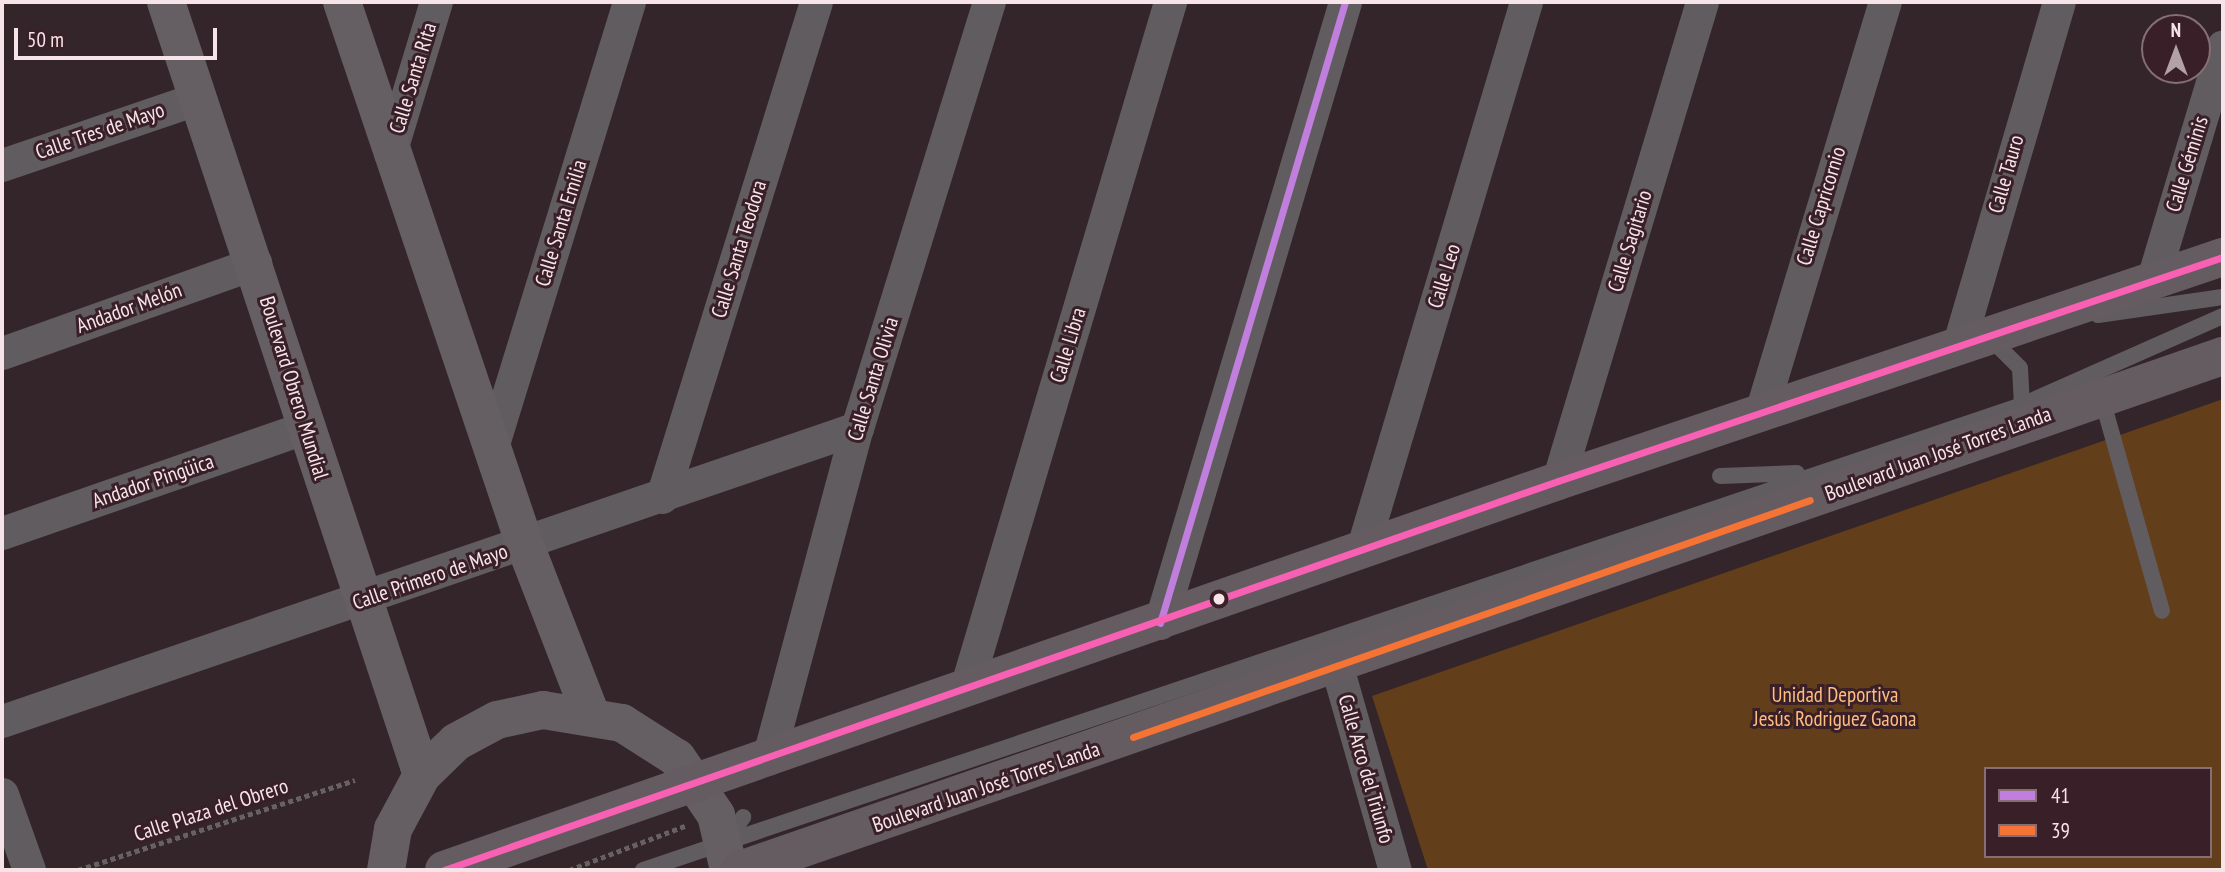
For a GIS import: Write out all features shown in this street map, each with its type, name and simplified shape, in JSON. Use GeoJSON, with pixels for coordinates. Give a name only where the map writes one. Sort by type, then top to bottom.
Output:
{"type":"FeatureCollection","features":[{"type":"Feature","properties":{"kind":"main road","name":"Boulevard Juan José Torres Landa"},"geometry":{"type":"LineString","coordinates":[[725,833],[768,759],[1558,481],[1973,342],[2032,325],[2223,257]]}},
{"type":"Feature","properties":{"kind":"main road","name":"Boulevard Juan José Torres Landa"},"geometry":{"type":"LineString","coordinates":[[444,870],[725,833],[1337,667],[2101,396],[2223,356]]}},
{"type":"Feature","properties":{"kind":"street","name":"Boulevard Obrero Mundial"},"geometry":{"type":"LineString","coordinates":[[166,2],[255,263],[304,428],[422,775]]}},
{"type":"Feature","properties":{"kind":"street"},"geometry":{"type":"LineString","coordinates":[[342,2],[390,153],[493,444],[525,545],[590,713]]}},
{"type":"Feature","properties":{"kind":"street","name":"Calle Santa Rita"},"geometry":{"type":"LineString","coordinates":[[390,153],[436,2]]}},
{"type":"Feature","properties":{"kind":"street","name":"Calle Santa Emilia"},"geometry":{"type":"LineString","coordinates":[[493,444],[629,2]]}},
{"type":"Feature","properties":{"kind":"street","name":"Calle Santa Teodora"},"geometry":{"type":"LineString","coordinates":[[662,497],[816,2]]}},
{"type":"Feature","properties":{"kind":"street","name":"Calle Santa Olivia"},"geometry":{"type":"LineString","coordinates":[[768,759],[858,428],[989,2]]}},
{"type":"Feature","properties":{"kind":"street","name":"Calle Libra"},"geometry":{"type":"LineString","coordinates":[[966,688],[1170,2]]}},
{"type":"Feature","properties":{"kind":"street"},"geometry":{"type":"LineString","coordinates":[[1160,623],[1345,2]]}},
{"type":"Feature","properties":{"kind":"street","name":"Calle Leo"},"geometry":{"type":"LineString","coordinates":[[1362,550],[1526,2]]}},
{"type":"Feature","properties":{"kind":"street","name":"Calle Sagitario"},"geometry":{"type":"LineString","coordinates":[[1558,481],[1702,2]]}},
{"type":"Feature","properties":{"kind":"street","name":"Calle Capricornio"},"geometry":{"type":"LineString","coordinates":[[1761,412],[1885,2]]}},
{"type":"Feature","properties":{"kind":"street","name":"Calle Tauro"},"geometry":{"type":"LineString","coordinates":[[1973,342],[2059,2]]}},
{"type":"Feature","properties":{"kind":"street","name":"Calle Géminis"},"geometry":{"type":"LineString","coordinates":[[2152,282],[2223,46]]}},
{"type":"Feature","properties":{"kind":"street","name":"Calle Tres de Mayo"},"geometry":{"type":"LineString","coordinates":[[2,165],[199,98]]}},
{"type":"Feature","properties":{"kind":"street","name":"Andador Melón"},"geometry":{"type":"LineString","coordinates":[[2,353],[255,263]]}},
{"type":"Feature","properties":{"kind":"street","name":"Andador Pingüica"},"geometry":{"type":"LineString","coordinates":[[2,533],[304,428]]}},
{"type":"Feature","properties":{"kind":"street","name":"Calle Primero de Mayo"},"geometry":{"type":"LineString","coordinates":[[2,721],[525,545],[858,428]]}},
{"type":"Feature","properties":{"kind":"street","name":"Calle Arco del Triunfo"},"geometry":{"type":"LineString","coordinates":[[1337,667],[1395,870]]}},
{"type":"Feature","properties":{"kind":"street"},"geometry":{"type":"LineString","coordinates":[[386,870],[393,829],[422,775],[456,742],[497,720],[543,710],[590,713],[651,737],[725,833]]}},
{"type":"Feature","properties":{"kind":"street"},"geometry":{"type":"LineString","coordinates":[[2,794],[29,870]]}},
{"type":"Feature","properties":{"kind":"lane"},"geometry":{"type":"LineString","coordinates":[[2032,325],[2223,297]]}},
{"type":"Feature","properties":{"kind":"lane"},"geometry":{"type":"LineString","coordinates":[[643,870],[725,833],[1805,473],[2022,405],[2223,316]]}},
{"type":"Feature","properties":{"kind":"lane"},"geometry":{"type":"LineString","coordinates":[[1973,342],[2020,368],[2022,405]]}},
{"type":"Feature","properties":{"kind":"lane"},"geometry":{"type":"LineString","coordinates":[[2101,396],[2162,611]]}},
{"type":"Feature","properties":{"kind":"lane"},"geometry":{"type":"LineString","coordinates":[[1720,477],[1805,473]]}},
{"type":"Feature","properties":{"kind":"path","name":"Calle Plaza del Obrero"},"geometry":{"type":"LineString","coordinates":[[78,870],[355,780]]}},
{"type":"Feature","properties":{"kind":"path"},"geometry":{"type":"LineString","coordinates":[[569,870],[725,833]]}},
{"type":"Feature","properties":{"kind":"green space","name":"Unidad Deportiva Jesús Rodriguez Gaona"},"geometry":{"type":"Polygon","coordinates":[[[2223,399],[2223,870],[1428,870],[1372,696],[2223,399]]]}},
{"type":"Feature","properties":{"kind":"transit line","name":"41"},"geometry":{"type":"LineString","coordinates":[[1160,623],[1345,2]]}},
{"type":"Feature","properties":{"kind":"transit line"},"geometry":{"type":"LineString","coordinates":[[444,870],[1558,481],[2223,257]]}},
{"type":"Feature","properties":{"kind":"transit line","name":"39"},"geometry":{"type":"LineString","coordinates":[[1133,737],[1810,500]]}}]}
